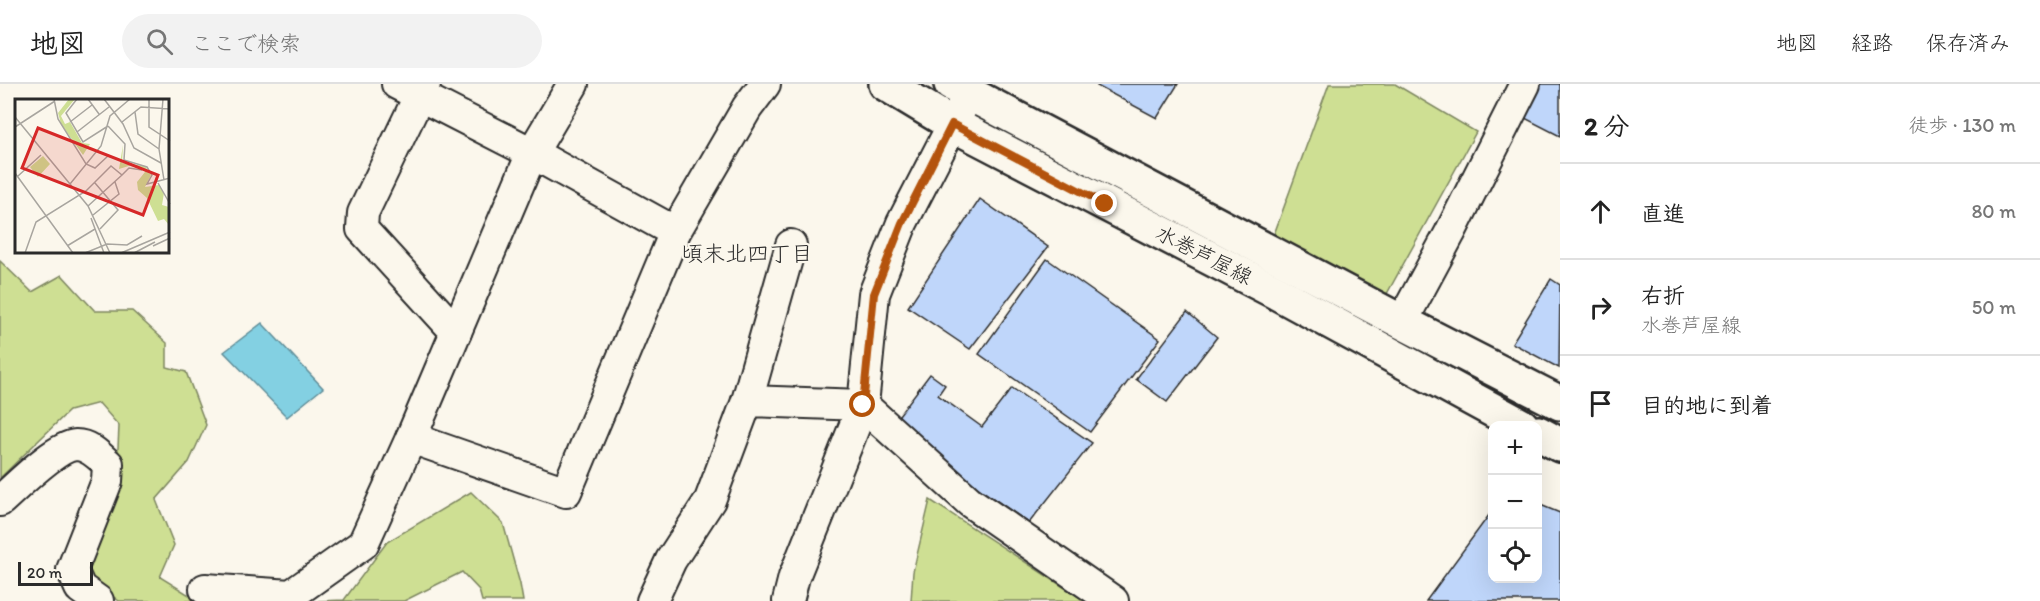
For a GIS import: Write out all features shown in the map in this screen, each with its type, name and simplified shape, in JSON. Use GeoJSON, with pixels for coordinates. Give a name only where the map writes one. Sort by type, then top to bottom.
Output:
{"type":"FeatureCollection","features":[{"type":"Feature","properties":{"kind":"main road","name":"水巻芦屋線"},"geometry":{"type":"LineString","coordinates":[[886,84],[952,124],[1272,290],[1513,421]]}},
{"type":"Feature","properties":{"kind":"main road","name":"水巻芦屋線"},"geometry":{"type":"LineString","coordinates":[[960,89],[1560,403]]}},
{"type":"Feature","properties":{"kind":"main road"},"geometry":{"type":"LineString","coordinates":[[1542,435],[1560,445]]}},
{"type":"Feature","properties":{"kind":"street"},"geometry":{"type":"LineString","coordinates":[[205,590],[291,595],[363,544],[411,438],[532,153],[573,84]]}},
{"type":"Feature","properties":{"kind":"street"},"geometry":{"type":"LineString","coordinates":[[411,438],[566,492],[675,232],[747,108],[765,84]]}},
{"type":"Feature","properties":{"kind":"street"},"geometry":{"type":"LineString","coordinates":[[1402,322],[1525,84]]}},
{"type":"Feature","properties":{"kind":"street"},"geometry":{"type":"LineString","coordinates":[[456,332],[362,229],[363,213],[413,88],[675,232]]}},
{"type":"Feature","properties":{"kind":"street"},"geometry":{"type":"LineString","coordinates":[[788,601],[794,578],[863,405],[874,294],[902,223],[952,124],[960,89]]}},
{"type":"Feature","properties":{"kind":"street"},"geometry":{"type":"LineString","coordinates":[[652,601],[671,560],[710,500],[747,401],[791,245]]}},
{"type":"Feature","properties":{"kind":"street"},"geometry":{"type":"LineString","coordinates":[[747,401],[863,405],[970,502],[1113,601]]}},
{"type":"Feature","properties":{"kind":"street"},"geometry":{"type":"LineString","coordinates":[[0,501],[51,456],[75,445],[95,451],[108,464],[107,482],[72,570],[80,588],[98,601]]}},
{"type":"Feature","properties":{"kind":"green space"},"geometry":{"type":"Polygon","coordinates":[[[1329,84],[1395,84],[1476,132],[1378,310],[1269,248],[1329,84]]]}},
{"type":"Feature","properties":{"kind":"green space"},"geometry":{"type":"Polygon","coordinates":[[[0,261],[32,292],[62,275],[95,311],[132,311],[167,343],[167,367],[186,372],[206,425],[189,462],[156,500],[174,545],[160,577],[199,601],[119,601],[87,576],[85,560],[116,492],[119,426],[99,403],[69,411],[0,478],[0,261]]]}},
{"type":"Feature","properties":{"kind":"green space"},"geometry":{"type":"Polygon","coordinates":[[[471,492],[503,523],[523,601],[482,601],[479,590],[462,572],[404,601],[318,601],[344,600],[387,542],[471,492]]]}},
{"type":"Feature","properties":{"kind":"green space"},"geometry":{"type":"Polygon","coordinates":[[[930,500],[1085,601],[911,601],[913,572],[930,500]]]}},
{"type":"Feature","properties":{"kind":"water"},"geometry":{"type":"Polygon","coordinates":[[[262,323],[323,388],[287,417],[224,352],[262,323]]]}},
{"type":"Feature","properties":{"kind":"building"},"geometry":{"type":"Polygon","coordinates":[[[1098,84],[1178,84],[1157,118],[1097,86],[1098,84]]]}},
{"type":"Feature","properties":{"kind":"building"},"geometry":{"type":"Polygon","coordinates":[[[1533,84],[1560,84],[1560,136],[1517,114],[1533,84]]]}},
{"type":"Feature","properties":{"kind":"building"},"geometry":{"type":"Polygon","coordinates":[[[980,199],[1048,247],[970,349],[908,307],[980,199]]]}},
{"type":"Feature","properties":{"kind":"building"},"geometry":{"type":"Polygon","coordinates":[[[1047,259],[1160,339],[1090,432],[979,354],[1047,259]]]}},
{"type":"Feature","properties":{"kind":"building"},"geometry":{"type":"Polygon","coordinates":[[[1551,279],[1560,285],[1559,368],[1512,343],[1551,279]]]}},
{"type":"Feature","properties":{"kind":"building"},"geometry":{"type":"Polygon","coordinates":[[[1187,312],[1217,337],[1167,402],[1136,379],[1187,312]]]}},
{"type":"Feature","properties":{"kind":"building"},"geometry":{"type":"Polygon","coordinates":[[[930,374],[945,385],[938,395],[982,427],[1012,388],[1092,443],[1029,523],[890,427],[930,374]]]}},
{"type":"Feature","properties":{"kind":"building"},"geometry":{"type":"Polygon","coordinates":[[[1542,506],[1560,513],[1560,601],[1426,601],[1488,516],[1488,583],[1542,583],[1542,506]]]}},
{"type":"Feature","properties":{"kind":"district","name":"頃末北四丁目"},"geometry":{"type":"Point","coordinates":[747,253]}},
{"type":"Feature","properties":{"kind":"route"},"geometry":{"type":"LineString","coordinates":[[863,405],[874,294],[902,223],[952,124],[1105,204]]}}]}
